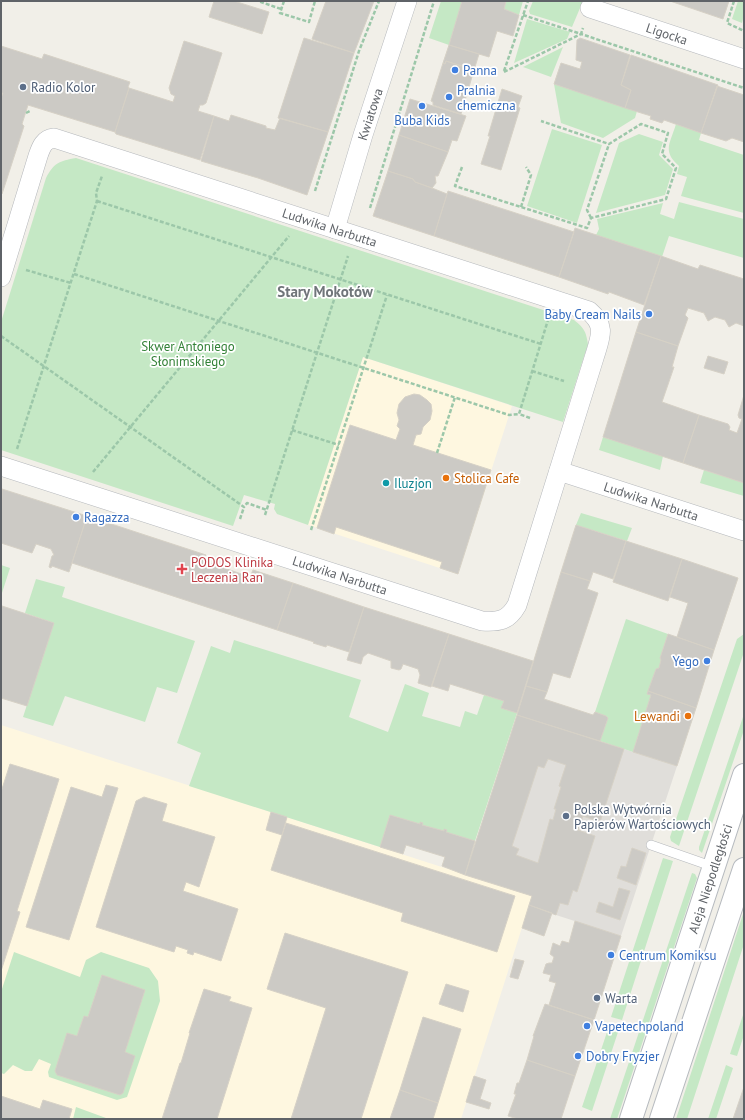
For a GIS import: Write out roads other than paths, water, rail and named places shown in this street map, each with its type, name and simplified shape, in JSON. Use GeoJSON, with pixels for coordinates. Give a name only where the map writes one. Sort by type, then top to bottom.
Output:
{"type":"FeatureCollection","features":[{"type":"Feature","properties":{"kind":"main road","name":"Aleja Niepodległości"},"geometry":{"type":"LineString","coordinates":[[631,1119],[744,775]]}},
{"type":"Feature","properties":{"kind":"main road"},"geometry":{"type":"LineString","coordinates":[[661,1119],[744,869]]}},
{"type":"Feature","properties":{"kind":"street","name":"Kwiatowa"},"geometry":{"type":"LineString","coordinates":[[335,229],[361,142],[407,1]]}},
{"type":"Feature","properties":{"kind":"street","name":"Ligocka"},"geometry":{"type":"LineString","coordinates":[[590,8],[743,57]]}},
{"type":"Feature","properties":{"kind":"street","name":"Ludwika Narbutta"},"geometry":{"type":"LineString","coordinates":[[1,277],[41,149],[49,138],[54,138],[589,311],[600,323],[601,331],[600,340],[517,605],[513,612],[500,621],[482,621],[8,461]]}},
{"type":"Feature","properties":{"kind":"street","name":"Ludwika Narbutta"},"geometry":{"type":"LineString","coordinates":[[559,471],[744,531]]}},
{"type":"Feature","properties":{"kind":"lane"},"geometry":{"type":"LineString","coordinates":[[650,845],[714,867]]}},
{"type":"Feature","properties":{"kind":"place","name":"Panna"},"geometry":{"type":"Point","coordinates":[455,70]}},
{"type":"Feature","properties":{"kind":"place","name":"Radio Kolor"},"geometry":{"type":"Point","coordinates":[23,87]}},
{"type":"Feature","properties":{"kind":"place","name":"Pralnia chemiczna"},"geometry":{"type":"Point","coordinates":[449,97]}},
{"type":"Feature","properties":{"kind":"place","name":"Buba Kids"},"geometry":{"type":"Point","coordinates":[422,106]}},
{"type":"Feature","properties":{"kind":"place","name":"Baby Cream Nails"},"geometry":{"type":"Point","coordinates":[649,314]}},
{"type":"Feature","properties":{"kind":"place","name":"Stolica Cafe"},"geometry":{"type":"Point","coordinates":[446,478]}},
{"type":"Feature","properties":{"kind":"place","name":"Iluzjon"},"geometry":{"type":"Point","coordinates":[386,483]}},
{"type":"Feature","properties":{"kind":"place","name":"Ragazza"},"geometry":{"type":"Point","coordinates":[76,517]}},
{"type":"Feature","properties":{"kind":"place","name":"PODOS Klinika Leczenia Ran"},"geometry":{"type":"Point","coordinates":[182,569]}},
{"type":"Feature","properties":{"kind":"place","name":"Yego"},"geometry":{"type":"Point","coordinates":[707,661]}},
{"type":"Feature","properties":{"kind":"place","name":"Lewandi"},"geometry":{"type":"Point","coordinates":[688,716]}},
{"type":"Feature","properties":{"kind":"place","name":"Polska Wytwórnia Papierów Wartościowych"},"geometry":{"type":"Point","coordinates":[566,816]}},
{"type":"Feature","properties":{"kind":"place","name":"Centrum Komiksu"},"geometry":{"type":"Point","coordinates":[611,955]}},
{"type":"Feature","properties":{"kind":"place","name":"Warta"},"geometry":{"type":"Point","coordinates":[597,998]}},
{"type":"Feature","properties":{"kind":"place","name":"Vapetechpoland"},"geometry":{"type":"Point","coordinates":[587,1026]}},
{"type":"Feature","properties":{"kind":"place","name":"Dobry Fryzjer"},"geometry":{"type":"Point","coordinates":[578,1056]}},
{"type":"Feature","properties":{"kind":"district","name":"Stary Mokotów"},"geometry":{"type":"Point","coordinates":[325,292]}},
{"type":"Feature","properties":{"kind":"park label","name":"Skwer Antoniego Słonimskiego"},"geometry":{"type":"Point","coordinates":[188,354]}}]}
